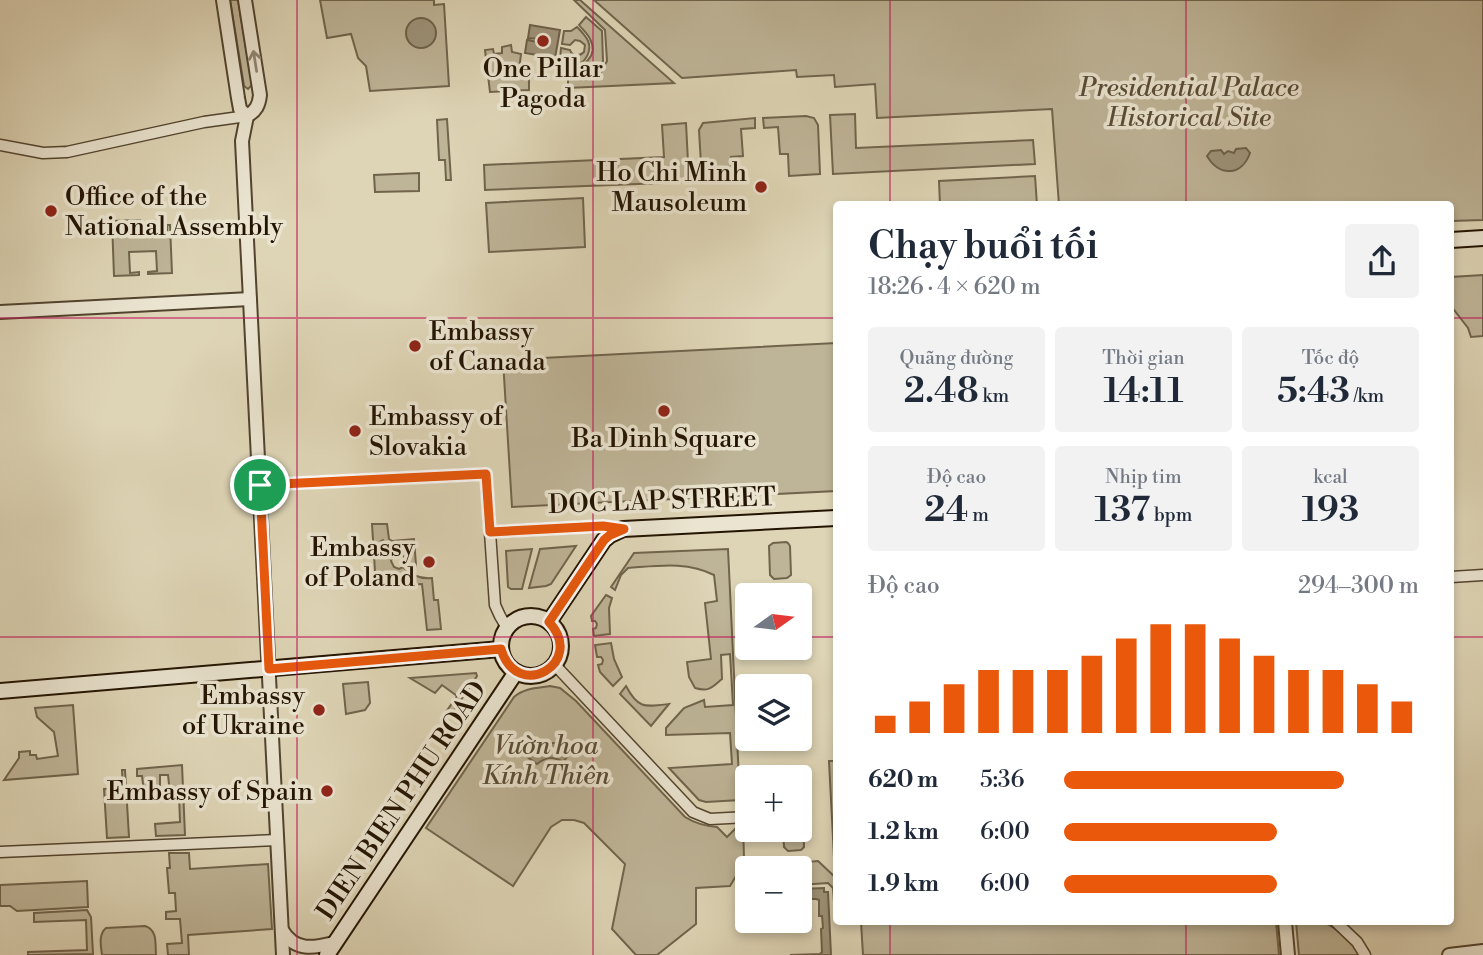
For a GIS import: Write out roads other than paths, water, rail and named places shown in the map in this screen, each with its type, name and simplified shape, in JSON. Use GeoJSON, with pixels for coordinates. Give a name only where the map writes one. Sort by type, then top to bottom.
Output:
{"type":"FeatureCollection","features":[{"type":"Feature","properties":{"kind":"main road"},"geometry":{"type":"LineString","coordinates":[[1454,240],[1483,238]]}},
{"type":"Feature","properties":{"kind":"main road","name":"DOC LAP STREET"},"geometry":{"type":"LineString","coordinates":[[624,529],[833,518]]}},
{"type":"Feature","properties":{"kind":"main road"},"geometry":{"type":"LineString","coordinates":[[549,622],[604,540],[624,529]]}},
{"type":"Feature","properties":{"kind":"main road"},"geometry":{"type":"LineString","coordinates":[[532,616],[549,622],[559,638],[559,656],[554,664],[536,675],[527,676],[516,672],[509,666],[501,649],[501,641],[507,628],[523,617],[532,616]]}},
{"type":"Feature","properties":{"kind":"main road"},"geometry":{"type":"LineString","coordinates":[[0,691],[501,649]]}},
{"type":"Feature","properties":{"kind":"main road","name":"DIEN BIEN PHU ROAD"},"geometry":{"type":"LineString","coordinates":[[330,949],[516,672]]}},
{"type":"Feature","properties":{"kind":"street"},"geometry":{"type":"LineString","coordinates":[[223,0],[240,109],[247,116]]}},
{"type":"Feature","properties":{"kind":"street"},"geometry":{"type":"LineString","coordinates":[[0,145],[43,153],[67,152],[254,113],[260,94],[245,0]]}},
{"type":"Feature","properties":{"kind":"street"},"geometry":{"type":"LineString","coordinates":[[247,116],[242,141],[283,955]]}},
{"type":"Feature","properties":{"kind":"street"},"geometry":{"type":"LineString","coordinates":[[0,312],[250,299]]}},
{"type":"Feature","properties":{"kind":"street"},"geometry":{"type":"LineString","coordinates":[[260,485],[486,474],[495,605],[507,628]]}},
{"type":"Feature","properties":{"kind":"street","name":"DOC LAP STREET"},"geometry":{"type":"LineString","coordinates":[[490,532],[603,526],[624,529]]}},
{"type":"Feature","properties":{"kind":"street"},"geometry":{"type":"LineString","coordinates":[[1454,577],[1483,575]]}},
{"type":"Feature","properties":{"kind":"street"},"geometry":{"type":"LineString","coordinates":[[554,664],[693,812],[710,819],[735,818]]}},
{"type":"Feature","properties":{"kind":"street"},"geometry":{"type":"LineString","coordinates":[[0,852],[278,840]]}},
{"type":"Feature","properties":{"kind":"street"},"geometry":{"type":"LineString","coordinates":[[1285,925],[1288,955]]}},
{"type":"Feature","properties":{"kind":"street"},"geometry":{"type":"LineString","coordinates":[[1339,925],[1357,942],[1365,955]]}},
{"type":"Feature","properties":{"kind":"street"},"geometry":{"type":"LineString","coordinates":[[282,930],[290,940],[306,948],[330,949]]}},
{"type":"Feature","properties":{"kind":"street"},"geometry":{"type":"LineString","coordinates":[[1449,955],[1483,951]]}},
{"type":"Feature","properties":{"kind":"place","name":"One Pillar Pagoda"},"geometry":{"type":"Point","coordinates":[543,41]}},
{"type":"Feature","properties":{"kind":"place","name":"Ho Chi Minh Mausoleum"},"geometry":{"type":"Point","coordinates":[761,187]}},
{"type":"Feature","properties":{"kind":"place","name":"Office of the National Assembly"},"geometry":{"type":"Point","coordinates":[51,211]}},
{"type":"Feature","properties":{"kind":"place","name":"Embassy of Canada"},"geometry":{"type":"Point","coordinates":[415,346]}},
{"type":"Feature","properties":{"kind":"place","name":"Ba Dinh Square"},"geometry":{"type":"Point","coordinates":[664,411]}},
{"type":"Feature","properties":{"kind":"place","name":"Embassy of Slovakia"},"geometry":{"type":"Point","coordinates":[355,431]}},
{"type":"Feature","properties":{"kind":"place","name":"Embassy of Poland"},"geometry":{"type":"Point","coordinates":[429,562]}},
{"type":"Feature","properties":{"kind":"place","name":"Embassy of Ukraine"},"geometry":{"type":"Point","coordinates":[319,710]}},
{"type":"Feature","properties":{"kind":"place","name":"Embassy of Spain"},"geometry":{"type":"Point","coordinates":[327,791]}},
{"type":"Feature","properties":{"kind":"park label","name":"Presidential Palace Historical Site"},"geometry":{"type":"Point","coordinates":[1189,102]}},
{"type":"Feature","properties":{"kind":"park label","name":"Vườn hoa Kính Thiên"},"geometry":{"type":"Point","coordinates":[546,760]}}]}
